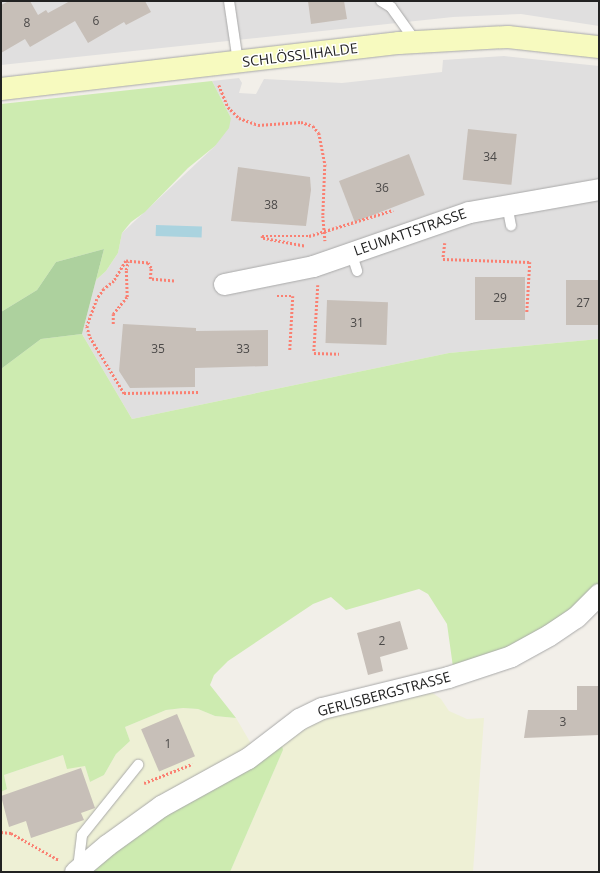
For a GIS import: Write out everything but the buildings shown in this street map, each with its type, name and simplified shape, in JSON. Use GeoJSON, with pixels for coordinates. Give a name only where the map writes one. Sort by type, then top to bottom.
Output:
{"type":"FeatureCollection","features":[{"type":"Feature","properties":{"kind":"main road","name":"SCHLÖSSLIHALDE"},"geometry":{"type":"LineString","coordinates":[[1,89],[416,42],[508,37],[599,47]]}},
{"type":"Feature","properties":{"kind":"street","name":"LEUMATTSTRASSE"},"geometry":{"type":"LineString","coordinates":[[224,284],[316,253],[354,262],[454,216],[507,204],[599,189]]}},
{"type":"Feature","properties":{"kind":"street","name":"GERLISBERGSTRASSE"},"geometry":{"type":"LineString","coordinates":[[76,871],[107,845],[161,806],[248,758],[299,719],[322,708],[448,677],[511,656],[549,635],[576,617],[599,594]]}},
{"type":"Feature","properties":{"kind":"lane"},"geometry":{"type":"LineString","coordinates":[[229,1],[238,62]]}},
{"type":"Feature","properties":{"kind":"lane"},"geometry":{"type":"LineString","coordinates":[[381,1],[391,7],[416,42]]}},
{"type":"Feature","properties":{"kind":"lane"},"geometry":{"type":"LineString","coordinates":[[507,204],[511,226]]}},
{"type":"Feature","properties":{"kind":"lane"},"geometry":{"type":"LineString","coordinates":[[76,871],[82,835],[138,764]]}},
{"type":"Feature","properties":{"kind":"path"},"geometry":{"type":"LineString","coordinates":[[217,79],[228,107],[239,118],[258,125],[301,122],[313,126],[319,134],[325,165],[323,232],[326,244],[316,253]]}},
{"type":"Feature","properties":{"kind":"path"},"geometry":{"type":"LineString","coordinates":[[316,253],[262,238],[262,236],[310,236],[393,210]]}},
{"type":"Feature","properties":{"kind":"path"},"geometry":{"type":"LineString","coordinates":[[454,216],[456,236],[444,243],[443,258],[530,262],[528,312]]}},
{"type":"Feature","properties":{"kind":"path"},"geometry":{"type":"LineString","coordinates":[[316,253],[318,276],[314,353],[339,354]]}},
{"type":"Feature","properties":{"kind":"path"},"geometry":{"type":"LineString","coordinates":[[174,281],[150,279],[151,268],[148,263],[128,261],[120,268],[114,281],[104,289],[97,300],[87,326],[90,337],[124,393],[199,392]]}},
{"type":"Feature","properties":{"kind":"path"},"geometry":{"type":"LineString","coordinates":[[113,324],[113,314],[127,296],[126,270],[128,261]]}},
{"type":"Feature","properties":{"kind":"path"},"geometry":{"type":"LineString","coordinates":[[270,296],[293,296],[290,350]]}},
{"type":"Feature","properties":{"kind":"path"},"geometry":{"type":"LineString","coordinates":[[1,832],[11,833],[76,871]]}},
{"type":"Feature","properties":{"kind":"shaded area"},"geometry":{"type":"Polygon","coordinates":[[[1,1],[599,1],[599,26],[521,14],[453,17],[1,65],[1,1]]]}},
{"type":"Feature","properties":{"kind":"shaded area"},"geometry":{"type":"Polygon","coordinates":[[[504,56],[599,66],[599,339],[449,353],[132,419],[82,334],[96,280],[106,271],[118,253],[122,233],[215,146],[231,118],[212,81],[239,78],[242,83],[239,93],[256,94],[264,79],[342,83],[442,72],[443,60],[504,56]]]}},
{"type":"Feature","properties":{"kind":"green space"},"geometry":{"type":"Polygon","coordinates":[[[212,81],[231,118],[229,128],[215,146],[188,168],[145,212],[131,222],[122,233],[118,253],[106,271],[96,280],[104,249],[56,262],[37,290],[1,312],[1,104],[212,81]]]}},
{"type":"Feature","properties":{"kind":"green space"},"geometry":{"type":"Polygon","coordinates":[[[104,249],[82,334],[41,339],[1,369],[1,312],[37,290],[56,262],[104,249]]]}},
{"type":"Feature","properties":{"kind":"green space"},"geometry":{"type":"Polygon","coordinates":[[[82,334],[132,419],[449,353],[599,339],[599,584],[583,599],[528,640],[453,667],[447,624],[428,594],[419,589],[346,610],[331,597],[313,604],[228,661],[214,675],[210,685],[236,718],[215,716],[198,709],[183,708],[166,710],[125,727],[130,741],[116,754],[104,775],[90,782],[85,766],[67,769],[63,755],[4,775],[7,789],[1,792],[1,369],[41,339],[82,334]]]}},
{"type":"Feature","properties":{"kind":"green space"},"geometry":{"type":"Polygon","coordinates":[[[426,688],[441,699],[449,711],[467,719],[484,718],[473,872],[230,872],[283,750],[281,740],[313,719],[426,688]]]}},
{"type":"Feature","properties":{"kind":"green space"},"geometry":{"type":"Polygon","coordinates":[[[183,708],[198,709],[215,716],[236,718],[253,747],[66,872],[1,872],[1,792],[7,789],[4,775],[63,755],[85,766],[90,782],[104,775],[116,754],[130,741],[125,727],[166,710],[183,708]]]}},
{"type":"Feature","properties":{"kind":"green space"},"geometry":{"type":"Polygon","coordinates":[[[281,740],[283,750],[230,872],[84,872],[131,835],[281,740]]]}},
{"type":"Feature","properties":{"kind":"water"},"geometry":{"type":"Polygon","coordinates":[[[156,225],[202,227],[202,238],[156,236],[156,225]]]}}]}
